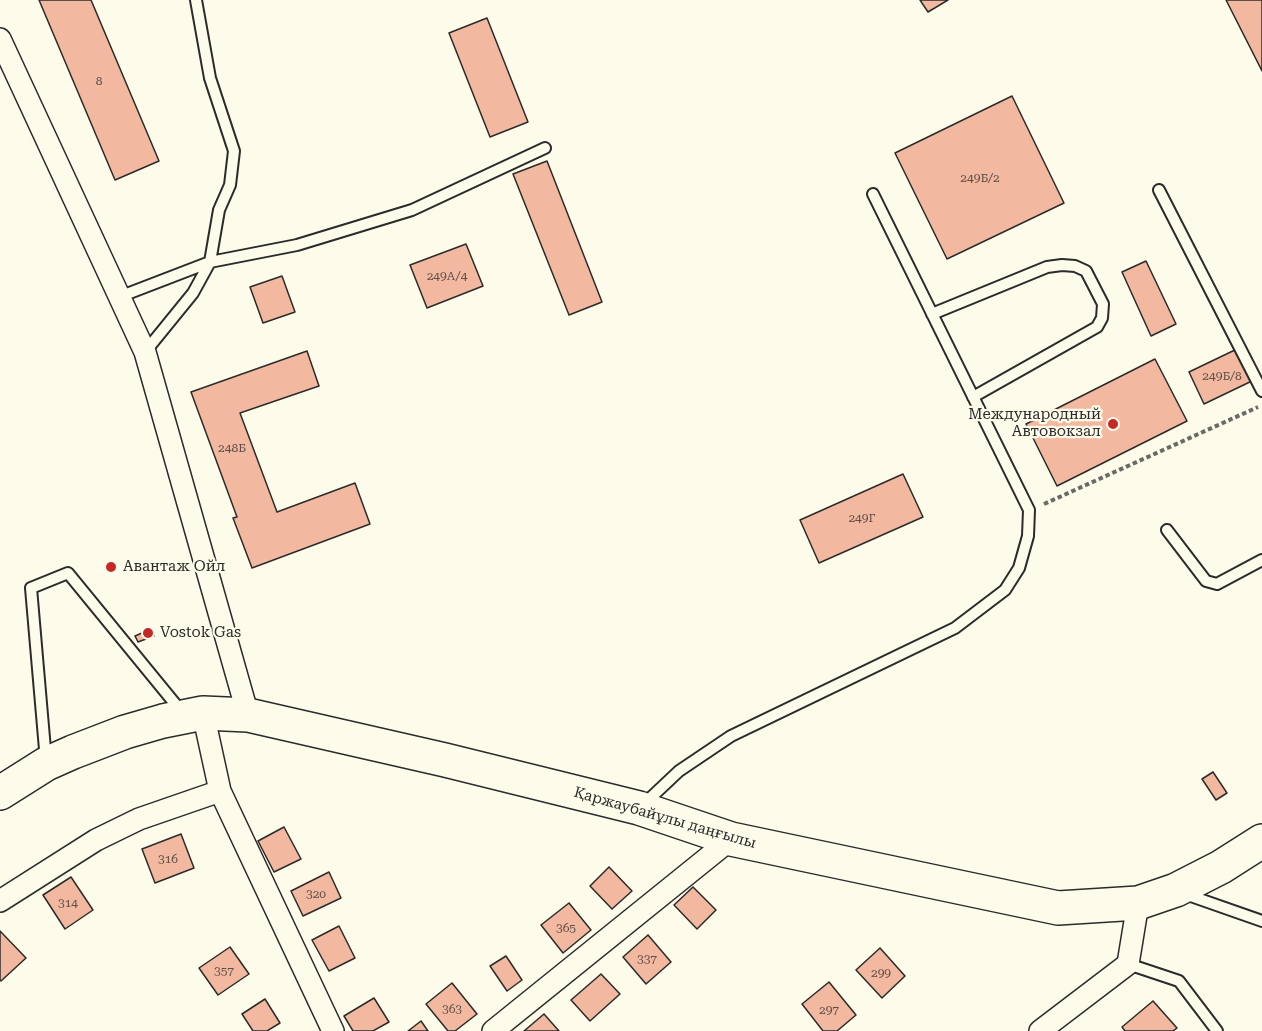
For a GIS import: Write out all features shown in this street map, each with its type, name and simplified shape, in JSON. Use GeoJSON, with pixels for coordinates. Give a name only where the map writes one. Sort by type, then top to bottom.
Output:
{"type":"FeatureCollection","features":[{"type":"Feature","properties":{"kind":"highway","name":"Қаржаубайұлы даңғылы"},"geometry":{"type":"LineString","coordinates":[[0,794],[46,765],[125,732],[194,715],[248,716],[445,760],[639,808],[730,839],[1058,908],[1138,903],[1176,891],[1221,867],[1262,841]]}},
{"type":"Feature","properties":{"kind":"street"},"geometry":{"type":"LineString","coordinates":[[0,39],[145,352],[248,716]]}},
{"type":"Feature","properties":{"kind":"street"},"geometry":{"type":"LineString","coordinates":[[194,715],[220,791],[333,1031]]}},
{"type":"Feature","properties":{"kind":"street"},"geometry":{"type":"LineString","coordinates":[[0,901],[96,840],[140,819],[220,791]]}},
{"type":"Feature","properties":{"kind":"street"},"geometry":{"type":"LineString","coordinates":[[493,1031],[730,839]]}},
{"type":"Feature","properties":{"kind":"street"},"geometry":{"type":"LineString","coordinates":[[1040,1031],[1128,964],[1138,903]]}},
{"type":"Feature","properties":{"kind":"lane"},"geometry":{"type":"LineString","coordinates":[[145,352],[193,293],[210,262],[219,210],[230,185],[234,151],[210,78],[196,0]]}},
{"type":"Feature","properties":{"kind":"lane"},"geometry":{"type":"LineString","coordinates":[[119,297],[210,262],[297,245],[412,210],[545,148]]}},
{"type":"Feature","properties":{"kind":"lane"},"geometry":{"type":"LineString","coordinates":[[1159,190],[1262,391]]}},
{"type":"Feature","properties":{"kind":"lane"},"geometry":{"type":"LineString","coordinates":[[639,808],[680,771],[731,736],[955,628],[1005,590],[1019,568],[1028,536],[1029,510],[873,194]]}},
{"type":"Feature","properties":{"kind":"lane"},"geometry":{"type":"LineString","coordinates":[[932,314],[1047,267],[1062,265],[1075,266],[1086,271],[1103,304],[1102,318],[1097,327],[973,397]]}},
{"type":"Feature","properties":{"kind":"lane"},"geometry":{"type":"LineString","coordinates":[[1167,530],[1206,581],[1216,584],[1262,560]]}},
{"type":"Feature","properties":{"kind":"lane"},"geometry":{"type":"LineString","coordinates":[[46,765],[31,588],[68,573],[194,715]]}},
{"type":"Feature","properties":{"kind":"lane"},"geometry":{"type":"LineString","coordinates":[[1176,891],[1262,921]]}},
{"type":"Feature","properties":{"kind":"lane"},"geometry":{"type":"LineString","coordinates":[[1128,964],[1179,981],[1217,1031]]}},
{"type":"Feature","properties":{"kind":"path"},"geometry":{"type":"LineString","coordinates":[[1029,510],[1262,405]]}},
{"type":"Feature","properties":{"kind":"building"},"geometry":{"type":"Polygon","coordinates":[[[39,0],[91,0],[159,161],[115,180],[39,0]]]}},
{"type":"Feature","properties":{"kind":"building"},"geometry":{"type":"Polygon","coordinates":[[[920,0],[948,0],[928,12],[920,0]]]}},
{"type":"Feature","properties":{"kind":"building"},"geometry":{"type":"Polygon","coordinates":[[[1226,0],[1262,0],[1262,71],[1226,0]]]}},
{"type":"Feature","properties":{"kind":"building"},"geometry":{"type":"Polygon","coordinates":[[[487,18],[528,122],[490,137],[449,33],[487,18]]]}},
{"type":"Feature","properties":{"kind":"building"},"geometry":{"type":"Polygon","coordinates":[[[1012,96],[1064,203],[947,259],[895,153],[1012,96]]]}},
{"type":"Feature","properties":{"kind":"building"},"geometry":{"type":"Polygon","coordinates":[[[547,161],[602,302],[569,315],[513,174],[547,161]]]}},
{"type":"Feature","properties":{"kind":"building"},"geometry":{"type":"Polygon","coordinates":[[[466,244],[483,286],[427,308],[410,265],[466,244]]]}},
{"type":"Feature","properties":{"kind":"building"},"geometry":{"type":"Polygon","coordinates":[[[1146,261],[1176,324],[1151,336],[1122,272],[1146,261]]]}},
{"type":"Feature","properties":{"kind":"building"},"geometry":{"type":"Polygon","coordinates":[[[282,276],[295,312],[263,323],[250,287],[282,276]]]}},
{"type":"Feature","properties":{"kind":"building"},"geometry":{"type":"Polygon","coordinates":[[[1239,348],[1254,380],[1204,404],[1189,372],[1239,348]]]}},
{"type":"Feature","properties":{"kind":"building"},"geometry":{"type":"Polygon","coordinates":[[[307,351],[319,386],[240,413],[277,512],[355,483],[370,524],[252,568],[233,518],[237,517],[191,392],[307,351]]]}},
{"type":"Feature","properties":{"kind":"building"},"geometry":{"type":"Polygon","coordinates":[[[1155,359],[1187,421],[1057,486],[1026,424],[1155,359]]]}},
{"type":"Feature","properties":{"kind":"building"},"geometry":{"type":"Polygon","coordinates":[[[903,474],[923,517],[819,563],[800,520],[903,474]]]}},
{"type":"Feature","properties":{"kind":"building","name":"Vostok Gas"},"geometry":{"type":"Polygon","coordinates":[[[151,629],[154,636],[138,642],[135,636],[151,629]]]}},
{"type":"Feature","properties":{"kind":"building"},"geometry":{"type":"Polygon","coordinates":[[[1213,772],[1227,793],[1216,800],[1202,779],[1213,772]]]}},
{"type":"Feature","properties":{"kind":"building"},"geometry":{"type":"Polygon","coordinates":[[[284,827],[301,859],[274,872],[258,841],[284,827]]]}},
{"type":"Feature","properties":{"kind":"building"},"geometry":{"type":"Polygon","coordinates":[[[181,834],[194,868],[155,883],[142,849],[181,834]]]}},
{"type":"Feature","properties":{"kind":"building"},"geometry":{"type":"Polygon","coordinates":[[[609,867],[632,891],[612,909],[590,886],[609,867]]]}},
{"type":"Feature","properties":{"kind":"building"},"geometry":{"type":"Polygon","coordinates":[[[329,872],[341,898],[303,916],[291,891],[329,872]]]}},
{"type":"Feature","properties":{"kind":"building"},"geometry":{"type":"Polygon","coordinates":[[[71,877],[93,910],[65,929],[43,895],[71,877]]]}},
{"type":"Feature","properties":{"kind":"building"},"geometry":{"type":"Polygon","coordinates":[[[693,887],[716,910],[697,929],[674,905],[693,887]]]}},
{"type":"Feature","properties":{"kind":"building"},"geometry":{"type":"Polygon","coordinates":[[[569,903],[591,930],[563,953],[541,925],[569,903]]]}},
{"type":"Feature","properties":{"kind":"building"},"geometry":{"type":"Polygon","coordinates":[[[339,926],[355,958],[329,971],[312,940],[339,926]]]}},
{"type":"Feature","properties":{"kind":"building"},"geometry":{"type":"Polygon","coordinates":[[[0,931],[26,958],[1,981],[0,980],[0,931]]]}},
{"type":"Feature","properties":{"kind":"building"},"geometry":{"type":"Polygon","coordinates":[[[648,935],[671,962],[646,984],[623,957],[648,935]]]}},
{"type":"Feature","properties":{"kind":"building"},"geometry":{"type":"Polygon","coordinates":[[[230,947],[249,974],[218,995],[199,968],[230,947]]]}},
{"type":"Feature","properties":{"kind":"building"},"geometry":{"type":"Polygon","coordinates":[[[880,948],[905,976],[882,998],[856,970],[880,948]]]}},
{"type":"Feature","properties":{"kind":"building"},"geometry":{"type":"Polygon","coordinates":[[[506,956],[522,980],[507,991],[490,966],[506,956]]]}},
{"type":"Feature","properties":{"kind":"building"},"geometry":{"type":"Polygon","coordinates":[[[601,974],[620,994],[590,1021],[571,1000],[601,974]]]}},
{"type":"Feature","properties":{"kind":"building"},"geometry":{"type":"Polygon","coordinates":[[[829,982],[856,1015],[837,1031],[823,1031],[802,1004],[829,982]]]}},
{"type":"Feature","properties":{"kind":"building"},"geometry":{"type":"Polygon","coordinates":[[[452,983],[477,1014],[455,1031],[448,1031],[426,1004],[452,983]]]}},
{"type":"Feature","properties":{"kind":"building"},"geometry":{"type":"Polygon","coordinates":[[[374,998],[389,1022],[373,1031],[353,1031],[344,1016],[374,998]]]}},
{"type":"Feature","properties":{"kind":"building"},"geometry":{"type":"Polygon","coordinates":[[[265,999],[280,1023],[267,1031],[253,1031],[242,1014],[265,999]]]}},
{"type":"Feature","properties":{"kind":"building"},"geometry":{"type":"Polygon","coordinates":[[[1153,1001],[1177,1028],[1173,1031],[1125,1031],[1122,1027],[1153,1001]]]}},
{"type":"Feature","properties":{"kind":"building"},"geometry":{"type":"Polygon","coordinates":[[[544,1014],[559,1031],[524,1031],[544,1014]]]}},
{"type":"Feature","properties":{"kind":"building"},"geometry":{"type":"Polygon","coordinates":[[[421,1021],[428,1031],[408,1031],[421,1021]]]}},
{"type":"Feature","properties":{"kind":"place","name":"Международный Автовокзал"},"geometry":{"type":"Point","coordinates":[1113,424]}},
{"type":"Feature","properties":{"kind":"place","name":"Авантаж Ойл"},"geometry":{"type":"Point","coordinates":[111,567]}},
{"type":"Feature","properties":{"kind":"place","name":"Vostok Gas"},"geometry":{"type":"Point","coordinates":[148,633]}}]}
